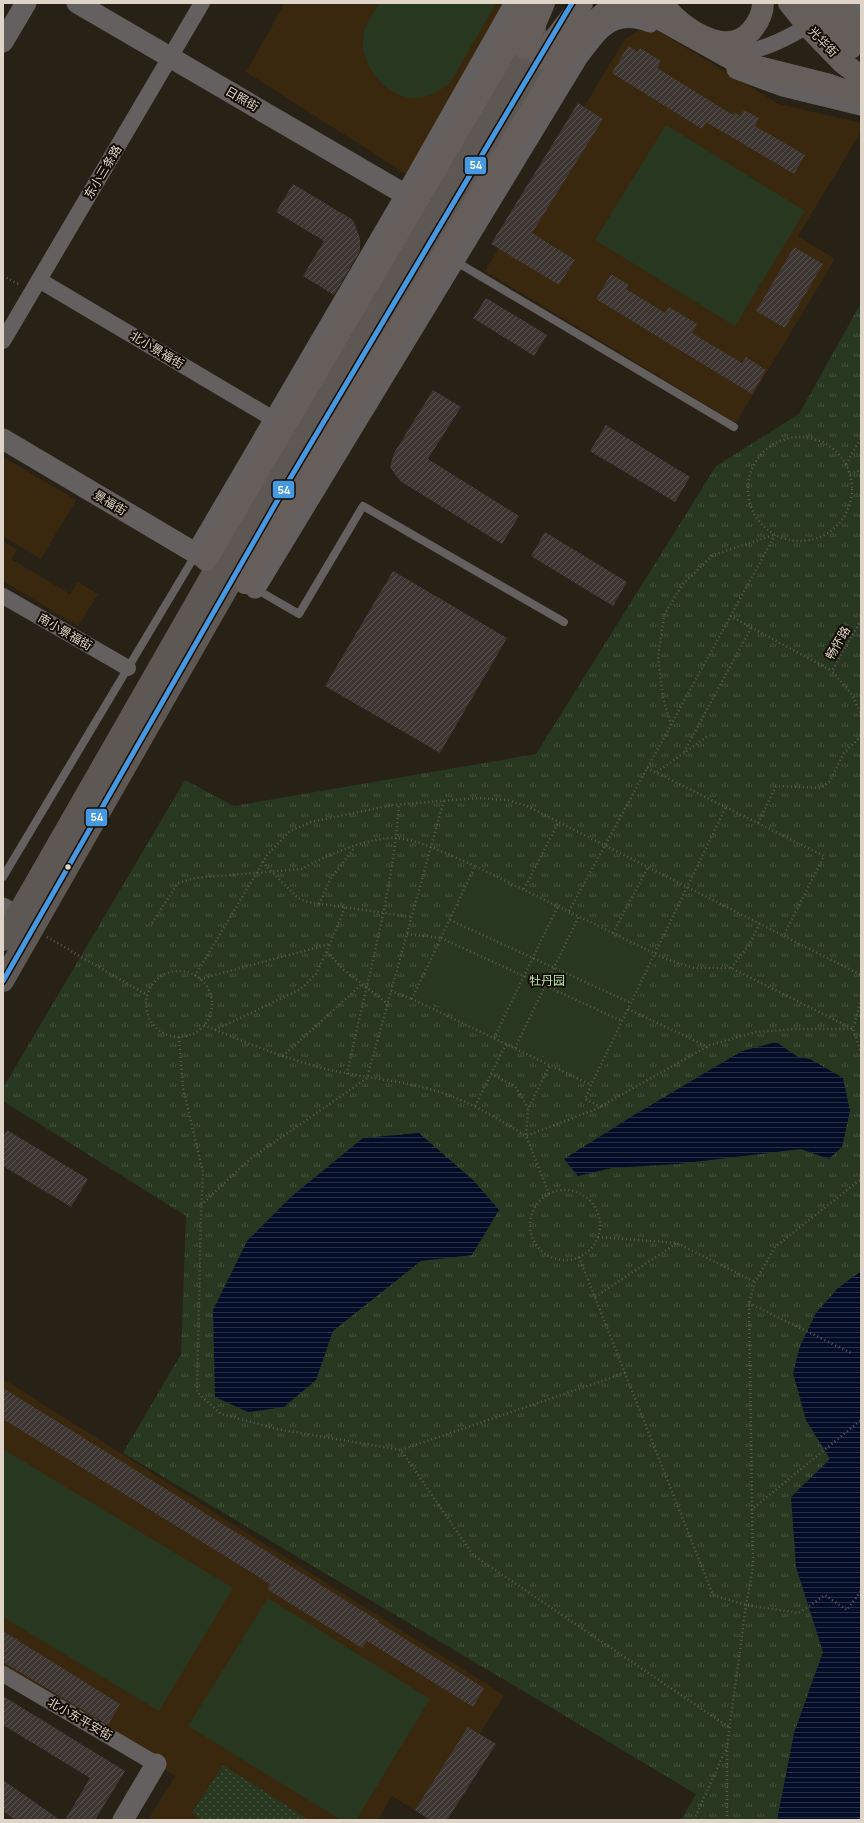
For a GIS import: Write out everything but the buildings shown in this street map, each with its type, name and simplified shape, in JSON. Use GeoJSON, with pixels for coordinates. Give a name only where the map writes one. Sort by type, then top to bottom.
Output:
{"type":"FeatureCollection","features":[{"type":"Feature","properties":{"kind":"highway"},"geometry":{"type":"LineString","coordinates":[[225,571],[280,477],[482,91],[501,58],[525,3]]}},
{"type":"Feature","properties":{"kind":"highway"},"geometry":{"type":"LineString","coordinates":[[532,53],[544,3]]}},
{"type":"Feature","properties":{"kind":"highway"},"geometry":{"type":"LineString","coordinates":[[532,53],[582,3]]}},
{"type":"Feature","properties":{"kind":"highway"},"geometry":{"type":"LineString","coordinates":[[662,3],[681,24],[703,37],[736,41],[748,34],[758,23],[763,9],[763,3]]}},
{"type":"Feature","properties":{"kind":"highway","name":"光华街"},"geometry":{"type":"LineString","coordinates":[[789,3],[810,29],[842,62],[861,77]]}},
{"type":"Feature","properties":{"kind":"highway","name":"光华街"},"geometry":{"type":"LineString","coordinates":[[810,3],[851,48],[861,56]]}},
{"type":"Feature","properties":{"kind":"highway"},"geometry":{"type":"LineString","coordinates":[[834,3],[847,20],[861,33]]}},
{"type":"Feature","properties":{"kind":"highway"},"geometry":{"type":"LineString","coordinates":[[225,571],[280,477],[554,73],[580,37],[598,17],[613,8],[632,6],[647,12],[735,61],[830,86],[861,96]]}},
{"type":"Feature","properties":{"kind":"main road"},"geometry":{"type":"LineString","coordinates":[[532,53],[552,3]]}},
{"type":"Feature","properties":{"kind":"main road"},"geometry":{"type":"LineString","coordinates":[[280,477],[532,53],[572,3]]}},
{"type":"Feature","properties":{"kind":"main road"},"geometry":{"type":"LineString","coordinates":[[3,940],[225,571]]}},
{"type":"Feature","properties":{"kind":"main road"},"geometry":{"type":"LineString","coordinates":[[3,980],[17,918]]}},
{"type":"Feature","properties":{"kind":"street"},"geometry":{"type":"LineString","coordinates":[[3,42],[26,3]]}},
{"type":"Feature","properties":{"kind":"street","name":"日照街"},"geometry":{"type":"LineString","coordinates":[[77,3],[406,195]]}},
{"type":"Feature","properties":{"kind":"street","name":"东小三条路"},"geometry":{"type":"LineString","coordinates":[[3,341],[202,3]]}},
{"type":"Feature","properties":{"kind":"street"},"geometry":{"type":"LineString","coordinates":[[225,571],[275,420],[406,195],[514,3]]}},
{"type":"Feature","properties":{"kind":"street"},"geometry":{"type":"LineString","coordinates":[[641,3],[729,54]]}},
{"type":"Feature","properties":{"kind":"street"},"geometry":{"type":"LineString","coordinates":[[708,54],[739,54],[768,47],[796,34],[845,3]]}},
{"type":"Feature","properties":{"kind":"street"},"geometry":{"type":"LineString","coordinates":[[854,3],[861,10]]}},
{"type":"Feature","properties":{"kind":"street"},"geometry":{"type":"LineString","coordinates":[[225,571],[454,260],[577,58],[592,38],[610,21],[637,17],[651,22],[708,54],[746,73],[783,86],[861,105]]}},
{"type":"Feature","properties":{"kind":"street","name":"北小景福街"},"geometry":{"type":"LineString","coordinates":[[35,286],[275,420]]}},
{"type":"Feature","properties":{"kind":"street","name":"景福街"},"geometry":{"type":"LineString","coordinates":[[3,439],[225,571]]}},
{"type":"Feature","properties":{"kind":"street","name":"南小景福街"},"geometry":{"type":"LineString","coordinates":[[3,596],[128,668]]}},
{"type":"Feature","properties":{"kind":"street","name":"北小东平安街"},"geometry":{"type":"LineString","coordinates":[[3,1674],[156,1764]]}},
{"type":"Feature","properties":{"kind":"street"},"geometry":{"type":"LineString","coordinates":[[123,1820],[156,1764]]}},
{"type":"Feature","properties":{"kind":"lane"},"geometry":{"type":"LineString","coordinates":[[454,260],[734,427]]}},
{"type":"Feature","properties":{"kind":"lane"},"geometry":{"type":"LineString","coordinates":[[3,877],[128,668],[225,571],[299,614],[363,506],[564,622]]}},
{"type":"Feature","properties":{"kind":"path"},"geometry":{"type":"LineString","coordinates":[[3,276],[35,286]]}},
{"type":"Feature","properties":{"kind":"path"},"geometry":{"type":"LineString","coordinates":[[803,436],[820,440],[835,450],[846,464],[852,481],[852,498],[846,515],[834,529],[819,538],[802,542],[785,540],[775,535],[758,520],[750,505],[747,488],[750,472],[758,457],[771,445],[786,438],[803,436]]}},
{"type":"Feature","properties":{"kind":"path"},"geometry":{"type":"LineString","coordinates":[[846,464],[861,438]]}},
{"type":"Feature","properties":{"kind":"path"},"geometry":{"type":"LineString","coordinates":[[850,474],[861,470]]}},
{"type":"Feature","properties":{"kind":"path"},"geometry":{"type":"LineString","coordinates":[[569,911],[775,535]]}},
{"type":"Feature","properties":{"kind":"path"},"geometry":{"type":"LineString","coordinates":[[670,725],[663,698],[658,657],[664,615],[683,584],[713,555],[775,535]]}},
{"type":"Feature","properties":{"kind":"path"},"geometry":{"type":"LineString","coordinates":[[730,616],[832,671]]}},
{"type":"Feature","properties":{"kind":"path","name":"畅怀路"},"geometry":{"type":"LineString","coordinates":[[861,620],[832,671],[851,693],[861,714]]}},
{"type":"Feature","properties":{"kind":"path"},"geometry":{"type":"LineString","coordinates":[[684,752],[751,628]]}},
{"type":"Feature","properties":{"kind":"path"},"geometry":{"type":"LineString","coordinates":[[657,772],[708,736]]}},
{"type":"Feature","properties":{"kind":"path"},"geometry":{"type":"LineString","coordinates":[[758,823],[776,786],[821,788],[830,781],[844,753],[861,736]]}},
{"type":"Feature","properties":{"kind":"path"},"geometry":{"type":"LineString","coordinates":[[647,768],[824,856],[784,935]]}},
{"type":"Feature","properties":{"kind":"path"},"geometry":{"type":"LineString","coordinates":[[195,976],[262,862],[290,831],[311,822],[399,804],[479,798],[507,800],[527,806],[558,823],[688,886],[861,975]]}},
{"type":"Feature","properties":{"kind":"path"},"geometry":{"type":"LineString","coordinates":[[201,1206],[250,1159],[367,1078],[444,800]]}},
{"type":"Feature","properties":{"kind":"path"},"geometry":{"type":"LineString","coordinates":[[347,1074],[383,913],[397,838],[399,804]]}},
{"type":"Feature","properties":{"kind":"path"},"geometry":{"type":"LineString","coordinates":[[601,1107],[585,1099],[726,807]]}},
{"type":"Feature","properties":{"kind":"path"},"geometry":{"type":"LineString","coordinates":[[524,890],[558,823]]}},
{"type":"Feature","properties":{"kind":"path"},"geometry":{"type":"LineString","coordinates":[[152,923],[178,883],[195,878],[302,869],[316,860],[369,841],[397,838],[431,847],[475,866],[655,953],[694,968],[731,968],[853,1029]]}},
{"type":"Feature","properties":{"kind":"path"},"geometry":{"type":"LineString","coordinates":[[319,904],[331,878],[355,846]]}},
{"type":"Feature","properties":{"kind":"path"},"geometry":{"type":"LineString","coordinates":[[262,862],[298,898],[308,902],[412,917]]}},
{"type":"Feature","properties":{"kind":"path"},"geometry":{"type":"LineString","coordinates":[[412,999],[475,866]]}},
{"type":"Feature","properties":{"kind":"path"},"geometry":{"type":"LineString","coordinates":[[613,933],[648,867]]}},
{"type":"Feature","properties":{"kind":"path"},"geometry":{"type":"LineString","coordinates":[[494,1038],[558,906]]}},
{"type":"Feature","properties":{"kind":"path"},"geometry":{"type":"LineString","coordinates":[[215,1030],[301,990],[316,974],[327,952],[345,907]]}},
{"type":"Feature","properties":{"kind":"path"},"geometry":{"type":"LineString","coordinates":[[515,1048],[579,916]]}},
{"type":"Feature","properties":{"kind":"path"},"geometry":{"type":"LineString","coordinates":[[17,918],[147,995]]}},
{"type":"Feature","properties":{"kind":"path"},"geometry":{"type":"LineString","coordinates":[[450,920],[631,1003]]}},
{"type":"Feature","properties":{"kind":"path"},"geometry":{"type":"LineString","coordinates":[[731,968],[750,945],[760,923]]}},
{"type":"Feature","properties":{"kind":"path"},"geometry":{"type":"LineString","coordinates":[[407,934],[441,938],[622,1021]]}},
{"type":"Feature","properties":{"kind":"path"},"geometry":{"type":"LineString","coordinates":[[200,979],[330,944]]}},
{"type":"Feature","properties":{"kind":"path"},"geometry":{"type":"LineString","coordinates":[[327,952],[344,970],[388,1004]]}},
{"type":"Feature","properties":{"kind":"path"},"geometry":{"type":"LineString","coordinates":[[180,971],[195,976],[200,979],[207,988],[211,998],[212,1009],[208,1019],[204,1025],[193,1034],[172,1037],[162,1033],[153,1025],[147,1011],[147,995],[152,985],[159,977],[169,972],[180,971]]}},
{"type":"Feature","properties":{"kind":"path"},"geometry":{"type":"LineString","coordinates":[[283,1056],[362,984]]}},
{"type":"Feature","properties":{"kind":"path"},"geometry":{"type":"LineString","coordinates":[[391,992],[412,999],[591,1085]]}},
{"type":"Feature","properties":{"kind":"path"},"geometry":{"type":"LineString","coordinates":[[861,999],[853,1029],[861,1053]]}},
{"type":"Feature","properties":{"kind":"path"},"geometry":{"type":"LineString","coordinates":[[628,1009],[708,1047]]}},
{"type":"Feature","properties":{"kind":"path"},"geometry":{"type":"LineString","coordinates":[[204,1025],[283,1056],[347,1074],[425,1088],[475,1106],[526,1136]]}},
{"type":"Feature","properties":{"kind":"path"},"geometry":{"type":"LineString","coordinates":[[526,1136],[601,1107],[708,1047],[756,1032],[797,1029],[853,1029]]}},
{"type":"Feature","properties":{"kind":"path"},"geometry":{"type":"LineString","coordinates":[[178,1037],[183,1088],[203,1172],[201,1206],[198,1392],[220,1414],[277,1429],[401,1450],[625,1373]]}},
{"type":"Feature","properties":{"kind":"path"},"geometry":{"type":"LineString","coordinates":[[475,1106],[506,1044]]}},
{"type":"Feature","properties":{"kind":"path"},"geometry":{"type":"LineString","coordinates":[[549,1194],[526,1136],[528,1109],[550,1065]]}},
{"type":"Feature","properties":{"kind":"path"},"geometry":{"type":"LineString","coordinates":[[491,1074],[515,1086],[528,1109]]}},
{"type":"Feature","properties":{"kind":"path"},"geometry":{"type":"LineString","coordinates":[[727,1820],[727,1746],[746,1605],[753,1568],[749,1303],[755,1282],[775,1247],[861,1180]]}},
{"type":"Feature","properties":{"kind":"path"},"geometry":{"type":"LineString","coordinates":[[561,1190],[572,1191],[583,1196],[592,1204],[598,1214],[600,1226],[598,1237],[592,1247],[573,1260],[550,1258],[541,1251],[534,1242],[530,1232],[530,1220],[533,1209],[540,1200],[549,1194],[561,1190]]}},
{"type":"Feature","properties":{"kind":"path"},"geometry":{"type":"LineString","coordinates":[[598,1237],[677,1243],[755,1282]]}},
{"type":"Feature","properties":{"kind":"path"},"geometry":{"type":"LineString","coordinates":[[595,1297],[677,1243]]}},
{"type":"Feature","properties":{"kind":"path"},"geometry":{"type":"LineString","coordinates":[[579,1257],[712,1595],[746,1605],[799,1613],[825,1595],[847,1610],[861,1591]]}},
{"type":"Feature","properties":{"kind":"path"},"geometry":{"type":"LineString","coordinates":[[749,1303],[853,1354]]}},
{"type":"Feature","properties":{"kind":"path"},"geometry":{"type":"LineString","coordinates":[[751,1510],[861,1420]]}},
{"type":"Feature","properties":{"kind":"path"},"geometry":{"type":"LineString","coordinates":[[401,1450],[473,1555],[730,1728]]}},
{"type":"Feature","properties":{"kind":"path"},"geometry":{"type":"LineString","coordinates":[[694,1820],[727,1746]]}},
{"type":"Feature","properties":{"kind":"shaded area"},"geometry":{"type":"Polygon","coordinates":[[[285,3],[508,3],[412,178],[246,72],[285,3]]]}},
{"type":"Feature","properties":{"kind":"shaded area"},"geometry":{"type":"Polygon","coordinates":[[[642,28],[658,31],[779,104],[861,123],[861,132],[798,236],[835,259],[736,423],[485,271],[625,39],[642,28]]]}},
{"type":"Feature","properties":{"kind":"shaded area"},"geometry":{"type":"Polygon","coordinates":[[[3,457],[76,500],[41,559],[3,536],[3,457]]]}},
{"type":"Feature","properties":{"kind":"shaded area"},"geometry":{"type":"Polygon","coordinates":[[[3,541],[17,550],[11,559],[70,594],[78,582],[98,594],[78,626],[3,581],[3,541]]]}},
{"type":"Feature","properties":{"kind":"shaded area"},"geometry":{"type":"Polygon","coordinates":[[[3,1379],[504,1695],[479,1735],[447,1820],[430,1820],[392,1796],[378,1820],[148,1820],[175,1776],[3,1668],[3,1379]]]}},
{"type":"Feature","properties":{"kind":"green space"},"geometry":{"type":"Polygon","coordinates":[[[379,3],[496,3],[450,83],[433,94],[414,98],[393,92],[384,85],[376,77],[365,57],[363,47],[364,32],[379,3]]]}},
{"type":"Feature","properties":{"kind":"green space"},"geometry":{"type":"Polygon","coordinates":[[[666,125],[805,211],[735,326],[595,240],[666,125]]]}},
{"type":"Feature","properties":{"kind":"green space"},"geometry":{"type":"Polygon","coordinates":[[[861,303],[861,1820],[681,1820],[696,1794],[123,1453],[181,1354],[186,1216],[3,1101],[3,1088],[185,780],[234,806],[536,754],[716,466],[799,414],[861,303]]]}},
{"type":"Feature","properties":{"kind":"green space","name":"牡丹园"},"geometry":{"type":"Polygon","coordinates":[[[476,870],[657,957],[597,1082],[416,995],[476,870]]]}},
{"type":"Feature","properties":{"kind":"green space"},"geometry":{"type":"Polygon","coordinates":[[[3,1449],[233,1588],[159,1711],[3,1617],[3,1449]]]}},
{"type":"Feature","properties":{"kind":"green space"},"geometry":{"type":"Polygon","coordinates":[[[268,1598],[430,1699],[356,1820],[341,1820],[188,1726],[268,1598]]]}},
{"type":"Feature","properties":{"kind":"green space"},"geometry":{"type":"Polygon","coordinates":[[[223,1765],[309,1820],[203,1820],[192,1813],[223,1765]]]}},
{"type":"Feature","properties":{"kind":"water"},"geometry":{"type":"Polygon","coordinates":[[[776,1042],[798,1057],[810,1059],[843,1078],[850,1111],[842,1147],[829,1159],[801,1149],[678,1164],[612,1168],[578,1176],[564,1159],[639,1112],[742,1051],[776,1042]]]}},
{"type":"Feature","properties":{"kind":"water"},"geometry":{"type":"Polygon","coordinates":[[[419,1133],[474,1181],[499,1210],[472,1255],[421,1261],[333,1331],[316,1380],[284,1407],[248,1412],[215,1397],[213,1310],[247,1241],[292,1196],[363,1138],[419,1133]]]}},
{"type":"Feature","properties":{"kind":"water"},"geometry":{"type":"Polygon","coordinates":[[[861,1271],[861,1820],[777,1820],[794,1733],[823,1652],[796,1567],[791,1497],[830,1459],[806,1420],[793,1373],[800,1346],[816,1313],[838,1288],[861,1271]]]}},
{"type":"Feature","properties":{"kind":"transit line","name":"54"},"geometry":{"type":"LineString","coordinates":[[3,981],[288,482],[572,3]]}}]}
